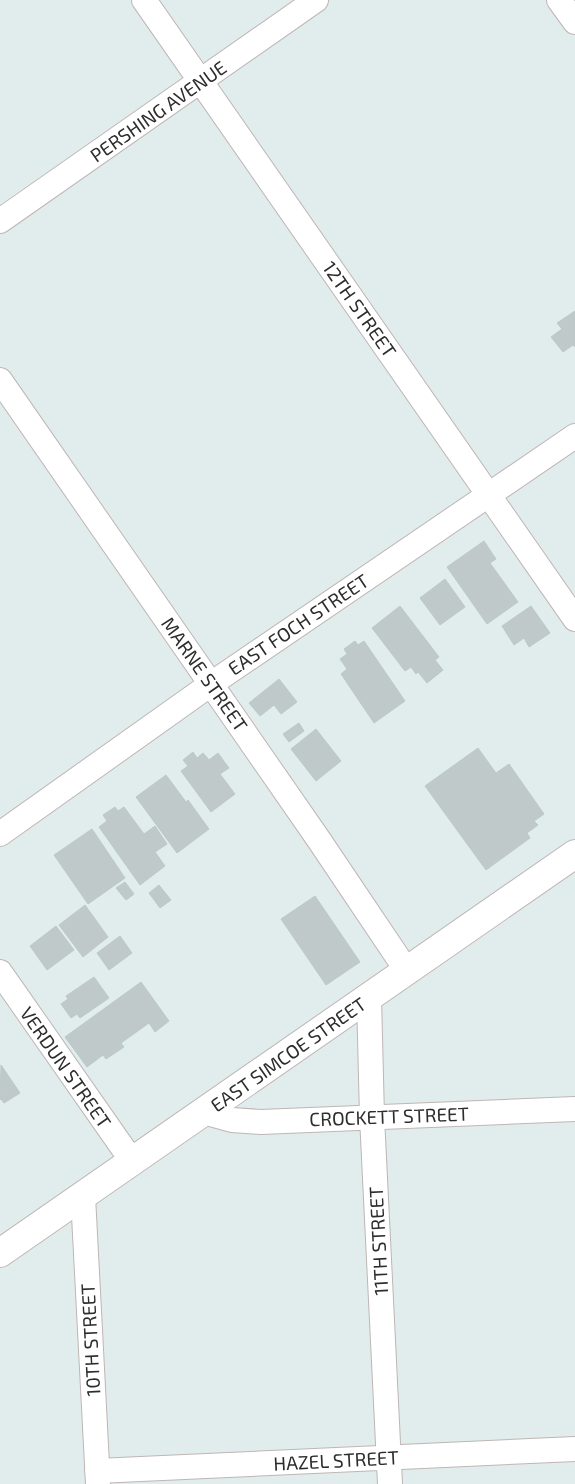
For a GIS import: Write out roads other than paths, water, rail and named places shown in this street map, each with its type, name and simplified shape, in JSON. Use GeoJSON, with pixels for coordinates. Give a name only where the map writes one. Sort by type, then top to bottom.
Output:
{"type":"FeatureCollection","features":[{"type":"Feature","properties":{"kind":"street","name":"12TH STREET"},"geometry":{"type":"LineString","coordinates":[[144,0],[575,619]]}},
{"type":"Feature","properties":{"kind":"street","name":"PERSHING AVENUE"},"geometry":{"type":"LineString","coordinates":[[0,221],[316,0]]}},
{"type":"Feature","properties":{"kind":"street"},"geometry":{"type":"LineString","coordinates":[[560,0],[575,22]]}},
{"type":"Feature","properties":{"kind":"street","name":"MARNE STREET"},"geometry":{"type":"LineString","coordinates":[[0,380],[319,840],[406,971]]}},
{"type":"Feature","properties":{"kind":"street","name":"EAST FOCH STREET"},"geometry":{"type":"LineString","coordinates":[[0,834],[211,684],[575,436]]}},
{"type":"Feature","properties":{"kind":"street","name":"EAST SIMCOE STREET"},"geometry":{"type":"LineString","coordinates":[[0,1253],[575,854]]}},
{"type":"Feature","properties":{"kind":"street","name":"VERDUN STREET"},"geometry":{"type":"LineString","coordinates":[[0,972],[132,1161]]}},
{"type":"Feature","properties":{"kind":"street","name":"11TH STREET"},"geometry":{"type":"LineString","coordinates":[[369,998],[372,1116],[390,1484]]}},
{"type":"Feature","properties":{"kind":"street","name":"CROCKETT STREET"},"geometry":{"type":"LineString","coordinates":[[203,1112],[232,1120],[261,1122],[575,1109]]}},
{"type":"Feature","properties":{"kind":"street","name":"10TH STREET"},"geometry":{"type":"LineString","coordinates":[[83,1196],[97,1478]]}},
{"type":"Feature","properties":{"kind":"street","name":"HAZEL STREET"},"geometry":{"type":"LineString","coordinates":[[97,1478],[389,1458],[575,1450]]}}]}
